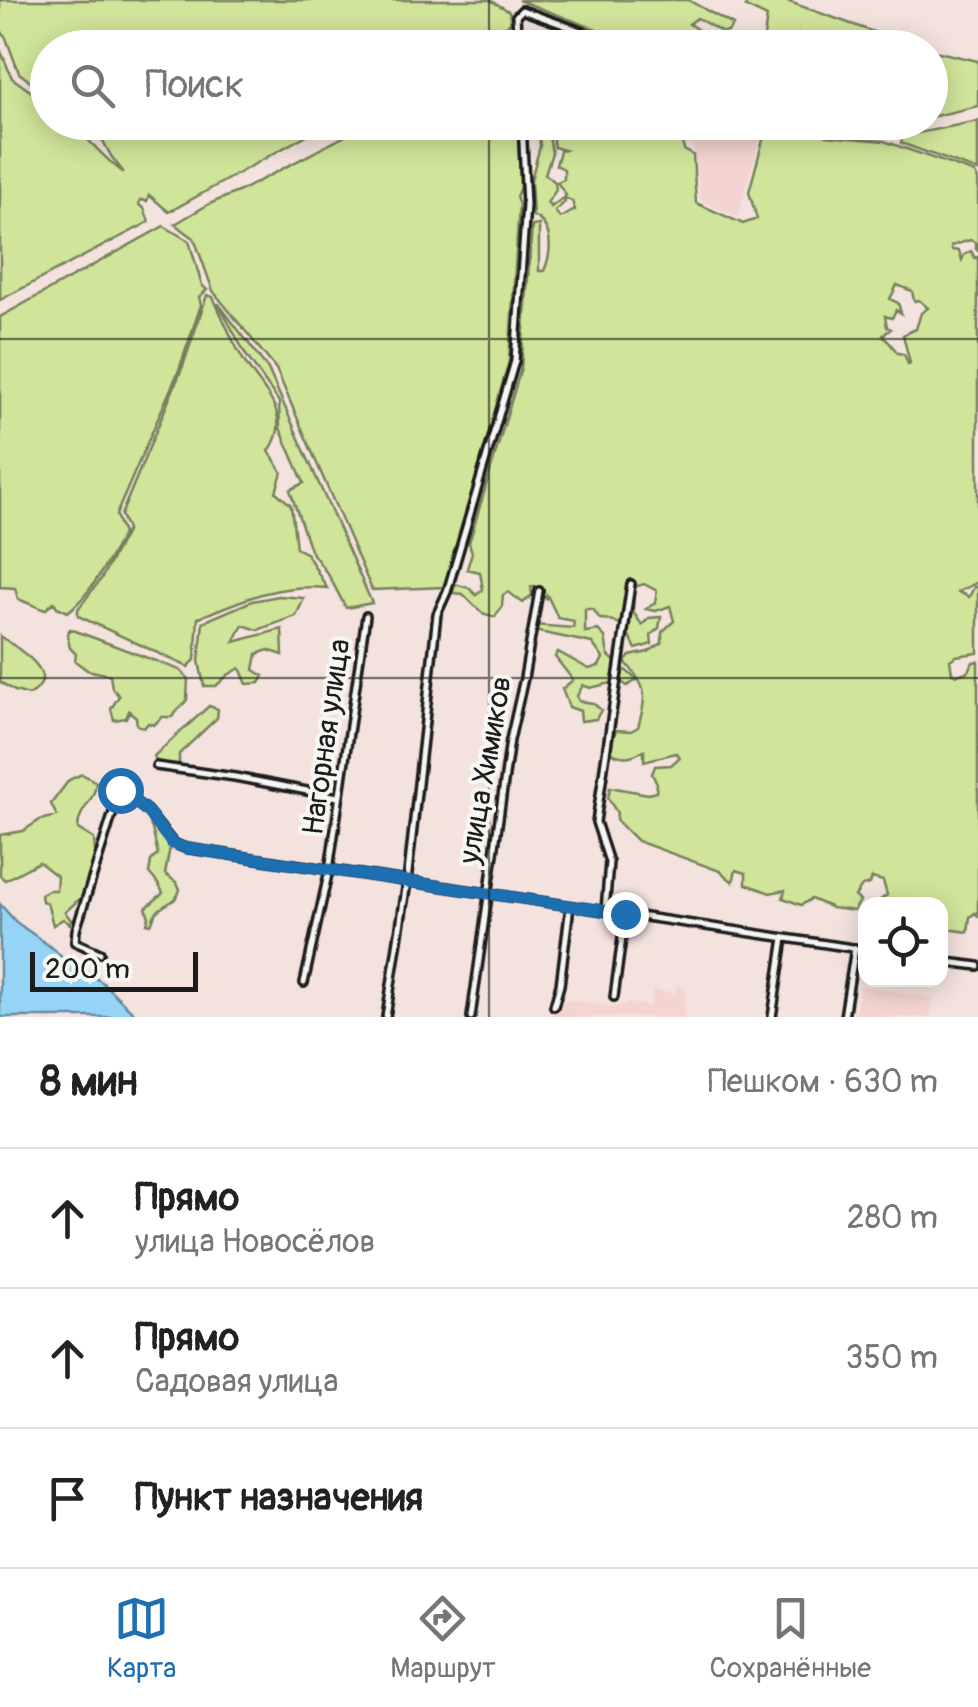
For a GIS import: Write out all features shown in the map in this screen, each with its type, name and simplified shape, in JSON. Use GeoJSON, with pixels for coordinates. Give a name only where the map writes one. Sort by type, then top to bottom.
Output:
{"type":"FeatureCollection","features":[{"type":"Feature","properties":{"kind":"street"},"geometry":{"type":"LineString","coordinates":[[517,30],[516,16],[522,10],[578,30]]}},
{"type":"Feature","properties":{"kind":"street"},"geometry":{"type":"LineString","coordinates":[[386,1017],[407,882],[438,614],[448,592],[515,361],[526,204],[523,140]]}},
{"type":"Feature","properties":{"kind":"street"},"geometry":{"type":"LineString","coordinates":[[605,911],[609,862],[596,822],[631,584]]}},
{"type":"Feature","properties":{"kind":"street","name":"улица Химиков"},"geometry":{"type":"LineString","coordinates":[[471,1017],[510,740],[539,590]]}},
{"type":"Feature","properties":{"kind":"street","name":"Нагорная улица"},"geometry":{"type":"LineString","coordinates":[[304,983],[329,870],[366,616]]}},
{"type":"Feature","properties":{"kind":"street"},"geometry":{"type":"LineString","coordinates":[[156,766],[338,796]]}},
{"type":"Feature","properties":{"kind":"street"},"geometry":{"type":"LineString","coordinates":[[100,953],[75,942],[76,930],[120,790],[147,811],[172,843],[185,848],[858,949]]}},
{"type":"Feature","properties":{"kind":"street"},"geometry":{"type":"LineString","coordinates":[[554,1006],[570,906]]}},
{"type":"Feature","properties":{"kind":"street"},"geometry":{"type":"LineString","coordinates":[[614,997],[625,914]]}},
{"type":"Feature","properties":{"kind":"street"},"geometry":{"type":"LineString","coordinates":[[772,1017],[784,938]]}},
{"type":"Feature","properties":{"kind":"street"},"geometry":{"type":"LineString","coordinates":[[844,1017],[855,948]]}},
{"type":"Feature","properties":{"kind":"street"},"geometry":{"type":"LineString","coordinates":[[948,962],[978,966]]}},
{"type":"Feature","properties":{"kind":"shaded area"},"geometry":{"type":"Polygon","coordinates":[[[692,140],[759,140],[738,217],[701,201],[692,140]]]}},
{"type":"Feature","properties":{"kind":"shaded area"},"geometry":{"type":"Polygon","coordinates":[[[676,986],[686,988],[684,1017],[553,1017],[554,1010],[561,1011],[563,1002],[569,999],[612,1007],[630,1003],[650,1006],[653,990],[675,993],[676,986]]]}},
{"type":"Feature","properties":{"kind":"shaded area"},"geometry":{"type":"Polygon","coordinates":[[[860,987],[933,998],[930,1017],[855,1017],[860,987]]]}},
{"type":"Feature","properties":{"kind":"green space"},"geometry":{"type":"Polygon","coordinates":[[[0,0],[490,0],[509,11],[511,22],[501,30],[30,30],[30,81],[19,73],[0,29],[0,0]]]}},
{"type":"Feature","properties":{"kind":"green space"},"geometry":{"type":"Polygon","coordinates":[[[518,0],[688,0],[733,25],[729,30],[718,30],[697,18],[689,24],[698,30],[598,30],[518,0]]]}},
{"type":"Feature","properties":{"kind":"green space"},"geometry":{"type":"Polygon","coordinates":[[[746,0],[784,0],[868,30],[765,30],[767,17],[746,7],[746,0]]]}},
{"type":"Feature","properties":{"kind":"green space"},"geometry":{"type":"Polygon","coordinates":[[[0,49],[12,78],[30,91],[30,140],[88,140],[124,173],[103,140],[298,140],[169,212],[149,195],[139,205],[149,222],[0,300],[0,49]]]}},
{"type":"Feature","properties":{"kind":"green space"},"geometry":{"type":"Polygon","coordinates":[[[948,54],[978,61],[978,106],[948,113],[948,54]]]}},
{"type":"Feature","properties":{"kind":"green space"},"geometry":{"type":"Polygon","coordinates":[[[978,121],[978,171],[901,143],[948,140],[948,127],[978,121]]]}},
{"type":"Feature","properties":{"kind":"green space"},"geometry":{"type":"Polygon","coordinates":[[[338,140],[519,140],[520,187],[516,197],[519,205],[509,361],[445,587],[372,590],[276,369],[213,291],[194,238],[175,224],[338,140]]]}},
{"type":"Feature","properties":{"kind":"green space"},"geometry":{"type":"Polygon","coordinates":[[[539,140],[550,140],[552,153],[545,174],[555,182],[556,190],[547,203],[551,207],[563,198],[565,202],[555,211],[560,218],[575,210],[557,182],[564,179],[564,169],[556,165],[560,151],[564,150],[554,147],[553,140],[681,140],[684,150],[693,155],[696,203],[743,224],[757,219],[749,192],[763,140],[884,141],[975,173],[978,251],[976,243],[970,240],[951,246],[959,251],[962,260],[971,251],[978,257],[978,582],[958,592],[969,597],[978,587],[978,653],[950,660],[952,673],[958,675],[969,671],[973,662],[978,661],[978,916],[975,913],[970,917],[968,932],[948,929],[948,897],[884,897],[883,881],[872,878],[855,896],[858,904],[854,911],[832,908],[811,899],[801,905],[783,898],[785,890],[770,893],[746,884],[746,873],[736,870],[733,882],[720,871],[637,841],[616,820],[617,813],[608,798],[610,787],[656,792],[652,774],[655,766],[671,765],[680,757],[676,753],[644,761],[644,750],[626,756],[608,751],[616,730],[631,731],[638,727],[643,707],[642,685],[625,662],[630,656],[648,652],[662,643],[662,632],[674,621],[670,606],[656,611],[646,609],[655,603],[657,591],[644,584],[634,587],[633,612],[642,625],[649,618],[661,617],[659,628],[651,635],[652,644],[636,649],[619,624],[600,619],[593,609],[585,609],[585,632],[598,630],[605,637],[608,655],[637,680],[627,686],[620,681],[590,688],[583,685],[577,696],[579,701],[593,703],[601,710],[596,719],[581,721],[580,711],[569,707],[562,689],[573,680],[555,657],[558,652],[589,669],[599,666],[603,658],[592,643],[534,631],[534,625],[573,628],[574,621],[558,618],[547,595],[546,598],[534,586],[532,595],[523,603],[508,592],[503,595],[495,617],[482,613],[463,594],[453,593],[455,584],[476,595],[483,590],[480,572],[467,569],[472,552],[469,543],[521,368],[532,226],[539,225],[539,271],[544,271],[549,256],[548,233],[533,216],[531,180],[539,140]],[[897,285],[890,299],[898,303],[901,313],[896,310],[892,318],[885,316],[891,329],[883,335],[898,353],[904,354],[908,364],[903,335],[916,329],[921,313],[928,308],[919,300],[914,301],[912,291],[897,285]]]}},
{"type":"Feature","properties":{"kind":"green space"},"geometry":{"type":"Polygon","coordinates":[[[164,226],[189,241],[207,290],[199,297],[201,305],[179,370],[116,515],[123,534],[99,576],[77,604],[68,612],[54,602],[45,610],[18,599],[15,588],[0,587],[0,317],[164,226]]]}},
{"type":"Feature","properties":{"kind":"green space"},"geometry":{"type":"Polygon","coordinates":[[[207,295],[213,297],[240,353],[273,403],[278,426],[269,451],[282,472],[276,492],[291,505],[296,548],[307,554],[327,588],[276,591],[198,618],[195,660],[188,667],[78,616],[78,609],[101,579],[127,530],[121,515],[183,366],[207,295]]]}},
{"type":"Feature","properties":{"kind":"green space"},"geometry":{"type":"Polygon","coordinates":[[[218,303],[268,369],[372,603],[346,608],[310,550],[290,490],[304,483],[280,428],[279,402],[246,355],[218,303]]]}},
{"type":"Feature","properties":{"kind":"green space"},"geometry":{"type":"Polygon","coordinates":[[[279,596],[304,598],[296,616],[258,630],[243,625],[234,642],[282,629],[283,655],[268,650],[257,654],[254,670],[264,676],[260,683],[247,684],[240,668],[216,686],[204,686],[199,661],[203,622],[252,601],[279,596]]]}},
{"type":"Feature","properties":{"kind":"green space"},"geometry":{"type":"Polygon","coordinates":[[[70,629],[180,670],[188,678],[187,700],[172,717],[162,717],[144,728],[137,725],[136,717],[129,711],[126,718],[114,720],[111,709],[119,696],[112,688],[110,675],[87,670],[75,661],[67,634],[70,629]]]}},
{"type":"Feature","properties":{"kind":"green space"},"geometry":{"type":"Polygon","coordinates":[[[0,636],[40,671],[39,687],[29,695],[0,682],[0,636]]]}},
{"type":"Feature","properties":{"kind":"green space"},"geometry":{"type":"Polygon","coordinates":[[[209,706],[218,709],[217,718],[179,754],[179,768],[158,765],[154,756],[209,706]]]}},
{"type":"Feature","properties":{"kind":"green space"},"geometry":{"type":"Polygon","coordinates":[[[82,774],[96,782],[78,829],[94,839],[95,853],[83,896],[65,912],[70,924],[63,919],[53,925],[41,895],[56,890],[57,876],[39,862],[5,880],[0,876],[0,835],[23,831],[40,820],[57,816],[51,804],[69,780],[82,774]]]}},
{"type":"Feature","properties":{"kind":"green space"},"geometry":{"type":"Polygon","coordinates":[[[150,819],[170,847],[165,874],[180,889],[176,898],[156,913],[151,924],[147,923],[146,908],[163,893],[149,873],[151,861],[158,854],[150,819]]]}},
{"type":"Feature","properties":{"kind":"water"},"geometry":{"type":"Polygon","coordinates":[[[0,904],[16,922],[64,960],[103,983],[138,1017],[0,1017],[0,904]]]}},
{"type":"Feature","properties":{"kind":"route"},"geometry":{"type":"LineString","coordinates":[[120,790],[147,811],[172,843],[185,848],[625,914]]}}]}
